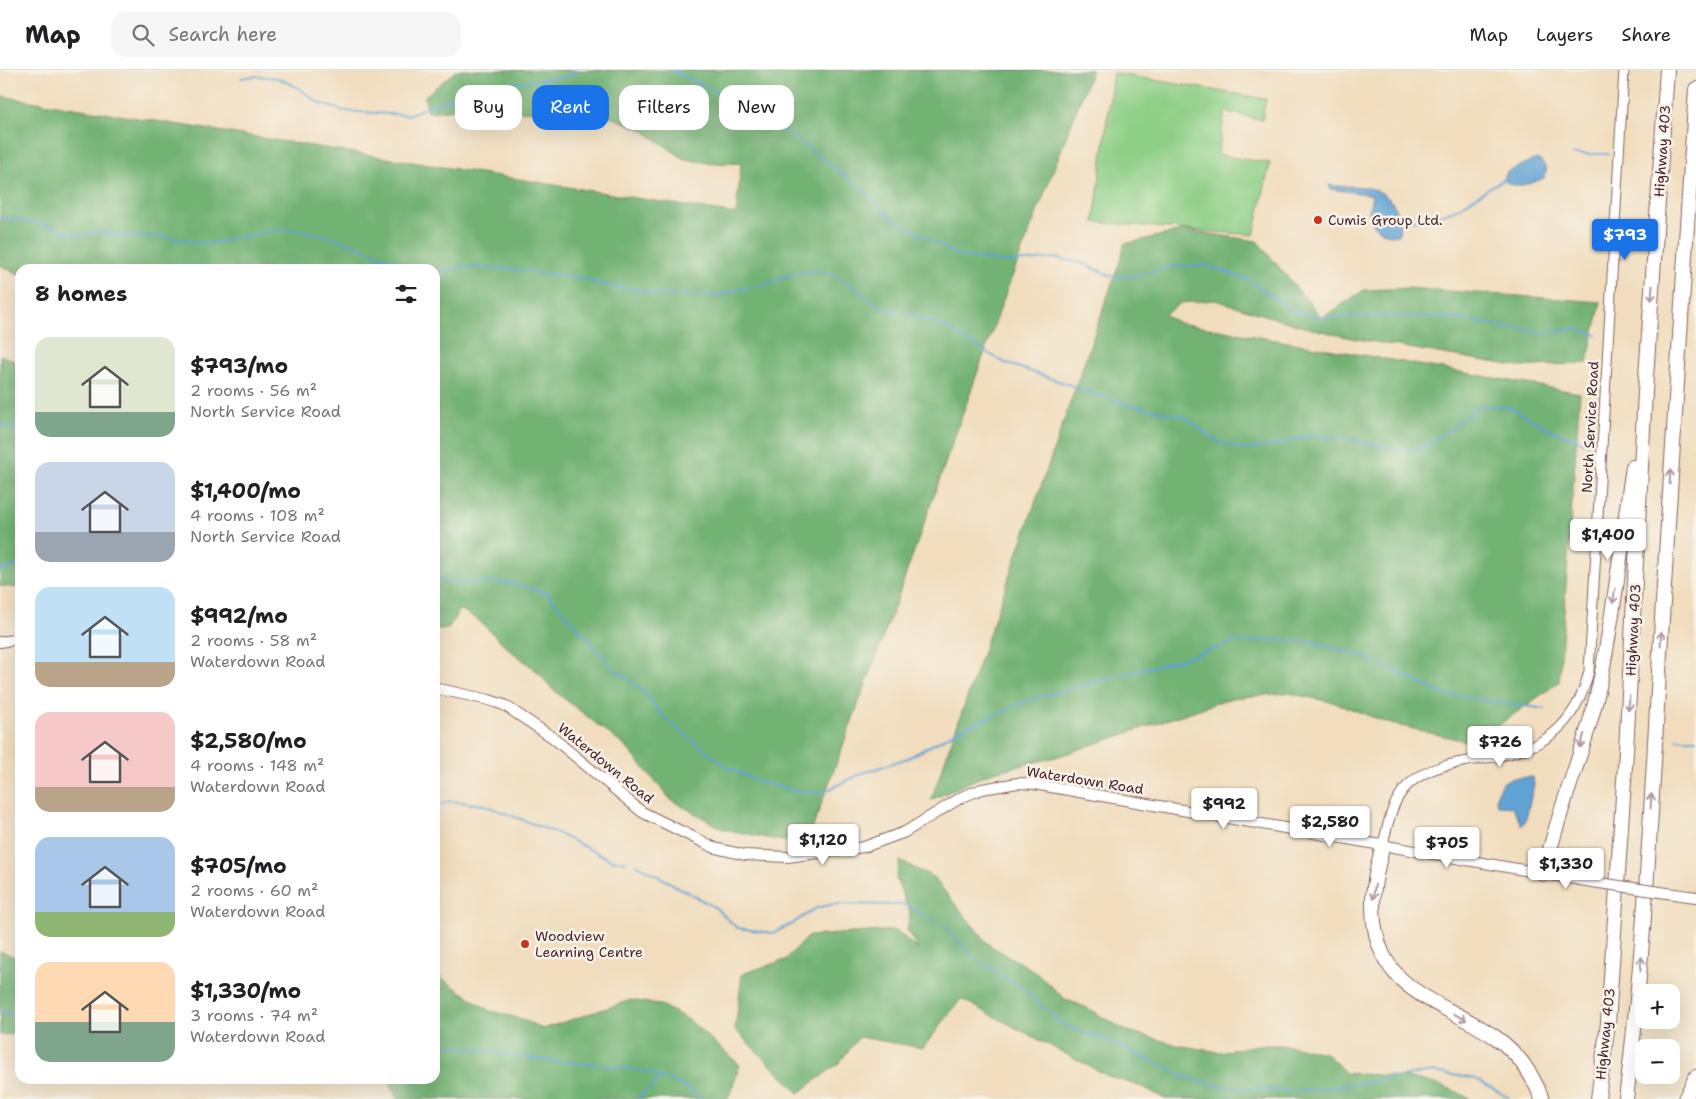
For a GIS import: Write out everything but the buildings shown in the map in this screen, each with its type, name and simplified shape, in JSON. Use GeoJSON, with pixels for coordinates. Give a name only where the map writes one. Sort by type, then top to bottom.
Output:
{"type":"FeatureCollection","features":[{"type":"Feature","properties":{"kind":"highway","name":"Highway 403"},"geometry":{"type":"LineString","coordinates":[[1598,1099],[1608,1024],[1626,761],[1645,392],[1667,70]]}},
{"type":"Feature","properties":{"kind":"highway","name":"Highway 403"},"geometry":{"type":"LineString","coordinates":[[1626,1099],[1636,1019],[1644,926],[1673,428],[1696,89]]}},
{"type":"Feature","properties":{"kind":"highway"},"geometry":{"type":"LineString","coordinates":[[1696,94],[1696,101]]}},
{"type":"Feature","properties":{"kind":"highway"},"geometry":{"type":"LineString","coordinates":[[1544,874],[1553,834],[1601,678],[1645,392]]}},
{"type":"Feature","properties":{"kind":"highway"},"geometry":{"type":"LineString","coordinates":[[1383,844],[1373,899],[1376,935],[1384,958],[1398,976],[1417,994],[1475,1025],[1506,1046],[1529,1072],[1542,1099]]}},
{"type":"Feature","properties":{"kind":"highway"},"geometry":{"type":"LineString","coordinates":[[1685,1099],[1696,1077]]}},
{"type":"Feature","properties":{"kind":"main road"},"geometry":{"type":"LineString","coordinates":[[0,642],[15,639]]}},
{"type":"Feature","properties":{"kind":"main road","name":"Waterdown Road"},"geometry":{"type":"LineString","coordinates":[[440,689],[504,705],[552,737],[642,812],[715,848],[745,855],[787,857],[864,847],[905,832],[962,797],[982,789],[1018,783],[1054,786],[1544,874],[1696,897]]}},
{"type":"Feature","properties":{"kind":"street","name":"North Service Road"},"geometry":{"type":"LineString","coordinates":[[1383,844],[1396,802],[1414,780],[1443,766],[1490,758],[1539,743],[1556,732],[1572,714],[1585,690],[1589,671],[1624,70]]}},
{"type":"Feature","properties":{"kind":"green space"},"geometry":{"type":"Polygon","coordinates":[[[457,70],[1092,70],[1005,295],[891,616],[808,840],[782,841],[723,829],[671,800],[626,747],[552,689],[538,672],[510,650],[478,620],[460,609],[448,629],[440,629],[440,264],[15,264],[15,272],[0,265],[0,96],[736,214],[741,163],[714,164],[684,159],[642,130],[709,130],[709,85],[619,85],[619,120],[609,116],[609,85],[532,85],[532,112],[522,111],[522,85],[455,85],[455,109],[427,112],[425,96],[457,70]]]}},
{"type":"Feature","properties":{"kind":"green space"},"geometry":{"type":"Polygon","coordinates":[[[1113,73],[1266,99],[1262,120],[1225,112],[1218,155],[1270,163],[1254,235],[1094,222],[1113,73]]]}},
{"type":"Feature","properties":{"kind":"green space"},"geometry":{"type":"Polygon","coordinates":[[[1185,230],[1257,241],[1322,318],[1364,290],[1408,288],[1601,302],[1587,363],[1520,367],[1351,338],[1304,327],[1215,300],[1181,303],[1164,315],[1179,323],[1580,393],[1559,682],[1474,743],[1388,723],[1336,703],[1288,693],[1232,698],[1056,757],[990,773],[931,800],[1123,252],[1124,244],[1185,230]]]}},
{"type":"Feature","properties":{"kind":"green space"},"geometry":{"type":"Polygon","coordinates":[[[0,355],[15,361],[15,588],[0,586],[0,355]]]}},
{"type":"Feature","properties":{"kind":"green space"},"geometry":{"type":"Polygon","coordinates":[[[900,861],[933,877],[989,945],[1033,970],[1065,999],[1087,1008],[1125,1030],[1177,1045],[1219,1052],[1258,1045],[1286,1045],[1326,1053],[1346,1073],[1394,1076],[1426,1081],[1456,1091],[1470,1099],[1165,1099],[1145,1088],[1108,1076],[961,999],[923,1048],[859,1037],[839,1063],[799,1093],[735,1030],[742,974],[785,960],[808,936],[896,930],[918,950],[907,930],[910,913],[896,879],[900,861]]]}},
{"type":"Feature","properties":{"kind":"green space"},"geometry":{"type":"Polygon","coordinates":[[[0,951],[15,957],[15,1034],[0,1035],[0,951]]]}},
{"type":"Feature","properties":{"kind":"green space"},"geometry":{"type":"Polygon","coordinates":[[[440,977],[490,1011],[522,1019],[543,1029],[631,1000],[661,1005],[689,1020],[740,1065],[728,1099],[397,1099],[391,1084],[440,1084],[440,977]]]}},
{"type":"Feature","properties":{"kind":"water"},"geometry":{"type":"Polygon","coordinates":[[[1536,159],[1541,161],[1547,169],[1544,178],[1523,185],[1512,185],[1504,179],[1507,172],[1536,159]]]}},
{"type":"Feature","properties":{"kind":"water"},"geometry":{"type":"Polygon","coordinates":[[[1329,185],[1368,188],[1386,196],[1398,214],[1400,228],[1398,235],[1389,235],[1381,231],[1371,220],[1369,208],[1372,195],[1330,189],[1329,185]]]}},
{"type":"Feature","properties":{"kind":"water"},"geometry":{"type":"Polygon","coordinates":[[[1533,777],[1534,785],[1525,822],[1521,825],[1513,807],[1499,806],[1496,802],[1497,794],[1500,787],[1507,780],[1533,777]]]}},
{"type":"Feature","properties":{"kind":"waterway"},"geometry":{"type":"LineString","coordinates":[[241,78],[256,76],[278,78],[297,87],[319,103],[344,111],[407,115],[483,86],[565,77],[579,70]]}},
{"type":"Feature","properties":{"kind":"waterway"},"geometry":{"type":"LineString","coordinates":[[671,70],[731,99],[798,140],[869,195],[889,216],[957,255],[1007,263],[1056,258],[1082,263],[1111,276],[1133,277],[1168,267],[1207,265],[1249,280],[1291,310],[1317,317],[1416,316],[1452,318],[1543,333],[1577,329],[1597,335]]}},
{"type":"Feature","properties":{"kind":"waterway"},"geometry":{"type":"LineString","coordinates":[[1573,154],[1608,154]]}},
{"type":"Feature","properties":{"kind":"waterway"},"geometry":{"type":"LineString","coordinates":[[1402,222],[1429,218],[1450,212],[1506,179]]}},
{"type":"Feature","properties":{"kind":"waterway"},"geometry":{"type":"LineString","coordinates":[[0,217],[44,224],[77,236],[98,232],[128,237],[159,236],[209,244],[280,229],[300,230],[338,239],[403,264]]}},
{"type":"Feature","properties":{"kind":"waterway"},"geometry":{"type":"LineString","coordinates":[[440,271],[465,267],[503,268],[578,278],[606,285],[665,295],[718,295],[773,282],[794,273],[817,271],[841,278],[879,306],[938,323],[1003,362],[1122,403],[1183,416],[1218,442],[1244,449],[1277,445],[1309,436],[1332,436],[1408,451],[1425,447],[1480,406],[1509,407],[1553,431],[1588,444]]}},
{"type":"Feature","properties":{"kind":"waterway"},"geometry":{"type":"LineString","coordinates":[[0,424],[15,428]]}},
{"type":"Feature","properties":{"kind":"waterway"},"geometry":{"type":"LineString","coordinates":[[0,571],[15,566]]}},
{"type":"Feature","properties":{"kind":"waterway"},"geometry":{"type":"LineString","coordinates":[[440,581],[511,583],[547,593],[614,669],[641,689],[667,720],[727,767],[759,782],[799,792],[822,793],[860,774],[908,758],[959,730],[1032,699],[1192,656],[1234,642],[1277,640],[1313,642],[1363,656],[1443,694],[1545,709]]}},
{"type":"Feature","properties":{"kind":"waterway"},"geometry":{"type":"LineString","coordinates":[[1677,739],[1696,739]]}},
{"type":"Feature","properties":{"kind":"waterway"},"geometry":{"type":"LineString","coordinates":[[440,805],[450,801],[484,805],[559,834],[611,860],[626,862]]}},
{"type":"Feature","properties":{"kind":"waterway"},"geometry":{"type":"LineString","coordinates":[[636,864],[716,908],[737,928],[773,933],[792,924],[816,908],[834,904],[906,905],[946,928],[972,956],[1027,992],[1066,1027],[1103,1039],[1186,1077],[1218,1086],[1299,1092],[1433,1072],[1476,1079],[1509,1098]]}},
{"type":"Feature","properties":{"kind":"waterway"},"geometry":{"type":"LineString","coordinates":[[0,1011],[15,1012]]}},
{"type":"Feature","properties":{"kind":"waterway"},"geometry":{"type":"LineString","coordinates":[[440,1044],[555,1062],[596,1064]]}},
{"type":"Feature","properties":{"kind":"waterway"},"geometry":{"type":"LineString","coordinates":[[603,1065],[630,1068],[668,1079],[703,1099]]}},
{"type":"Feature","properties":{"kind":"waterway"},"geometry":{"type":"LineString","coordinates":[[637,1099],[662,1077]]}},
{"type":"Feature","properties":{"kind":"place","name":"Cumis Group Ltd."},"geometry":{"type":"Point","coordinates":[1318,220]}},
{"type":"Feature","properties":{"kind":"place","name":"Woodview Learning Centre"},"geometry":{"type":"Point","coordinates":[525,944]}}]}
